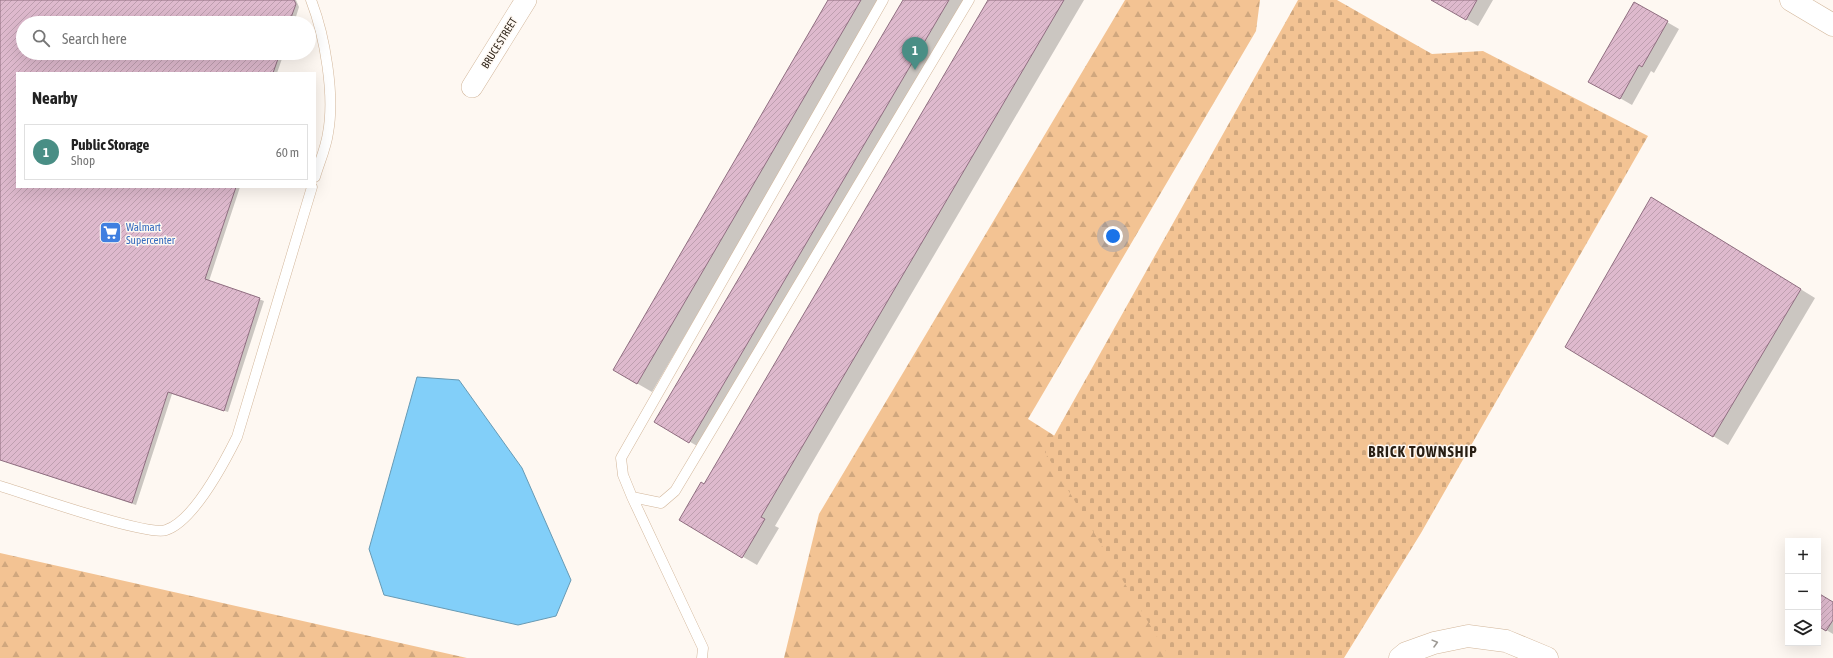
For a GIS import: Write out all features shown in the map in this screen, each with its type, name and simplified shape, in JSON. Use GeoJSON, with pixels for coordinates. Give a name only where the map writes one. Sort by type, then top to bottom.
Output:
{"type":"FeatureCollection","features":[{"type":"Feature","properties":{"kind":"main road"},"geometry":{"type":"LineString","coordinates":[[1791,0],[1833,25]]}},
{"type":"Feature","properties":{"kind":"main road"},"geometry":{"type":"LineString","coordinates":[[1400,658],[1406,653],[1434,643],[1468,636],[1506,641],[1547,658]]}},
{"type":"Feature","properties":{"kind":"street","name":"BRUCE STREET"},"geometry":{"type":"LineString","coordinates":[[472,87],[526,0]]}},
{"type":"Feature","properties":{"kind":"lane"},"geometry":{"type":"LineString","coordinates":[[311,0],[316,16]]}},
{"type":"Feature","properties":{"kind":"lane"},"geometry":{"type":"LineString","coordinates":[[702,658],[704,648],[632,497],[623,475],[621,458],[883,0]]}},
{"type":"Feature","properties":{"kind":"lane"},"geometry":{"type":"LineString","coordinates":[[632,497],[661,503],[676,491],[969,0]]}},
{"type":"Feature","properties":{"kind":"lane"},"geometry":{"type":"LineString","coordinates":[[316,16],[325,45],[331,107],[328,134],[316,174]]}},
{"type":"Feature","properties":{"kind":"lane"},"geometry":{"type":"LineString","coordinates":[[0,486],[140,529],[166,531],[182,520],[200,499],[219,472],[237,437],[312,188]]}},
{"type":"Feature","properties":{"kind":"green space"},"geometry":{"type":"Polygon","coordinates":[[[1125,0],[1260,0],[1256,31],[1028,419],[1184,518],[1192,658],[784,658],[819,514],[1125,0]]]}},
{"type":"Feature","properties":{"kind":"green space"},"geometry":{"type":"Polygon","coordinates":[[[1298,0],[1337,0],[1432,54],[1483,51],[1648,136],[1421,533],[1344,658],[1170,658],[1045,452],[1298,0]]]}},
{"type":"Feature","properties":{"kind":"green space"},"geometry":{"type":"Polygon","coordinates":[[[0,553],[467,658],[0,658],[0,553]]]}},
{"type":"Feature","properties":{"kind":"water"},"geometry":{"type":"Polygon","coordinates":[[[417,377],[459,380],[522,468],[571,580],[556,616],[518,625],[384,595],[369,549],[417,377]]]}},
{"type":"Feature","properties":{"kind":"building","name":"Walmart Supercenter"},"geometry":{"type":"Polygon","coordinates":[[[0,0],[294,0],[296,4],[292,16],[16,16],[16,60],[278,60],[273,72],[16,72],[16,188],[236,188],[205,279],[260,298],[224,411],[168,392],[132,503],[0,460],[0,0]]]}},
{"type":"Feature","properties":{"kind":"building"},"geometry":{"type":"Polygon","coordinates":[[[828,0],[861,0],[637,384],[613,370],[828,0]]]}},
{"type":"Feature","properties":{"kind":"building"},"geometry":{"type":"Polygon","coordinates":[[[903,0],[949,0],[689,443],[654,422],[903,0]]]}},
{"type":"Feature","properties":{"kind":"building"},"geometry":{"type":"Polygon","coordinates":[[[988,0],[1064,0],[761,517],[765,519],[742,558],[679,520],[701,482],[704,484],[988,0]]]}},
{"type":"Feature","properties":{"kind":"building"},"geometry":{"type":"Polygon","coordinates":[[[1431,0],[1477,0],[1466,20],[1431,0]]]}},
{"type":"Feature","properties":{"kind":"building"},"geometry":{"type":"Polygon","coordinates":[[[1634,2],[1668,21],[1642,67],[1639,65],[1620,99],[1588,82],[1634,2]]]}},
{"type":"Feature","properties":{"kind":"building"},"geometry":{"type":"Polygon","coordinates":[[[1651,197],[1801,289],[1713,437],[1565,347],[1651,197]]]}},
{"type":"Feature","properties":{"kind":"building"},"geometry":{"type":"Polygon","coordinates":[[[1821,595],[1833,602],[1833,620],[1826,631],[1821,628],[1821,595]]]}},
{"type":"Feature","properties":{"kind":"place","name":"Public Storage"},"geometry":{"type":"Point","coordinates":[915,70]}},
{"type":"Feature","properties":{"kind":"place","name":"Walmart Supercenter"},"geometry":{"type":"Point","coordinates":[110,233]}},
{"type":"Feature","properties":{"kind":"district","name":"BRICK TOWNSHIP"},"geometry":{"type":"Point","coordinates":[1423,451]}}]}
